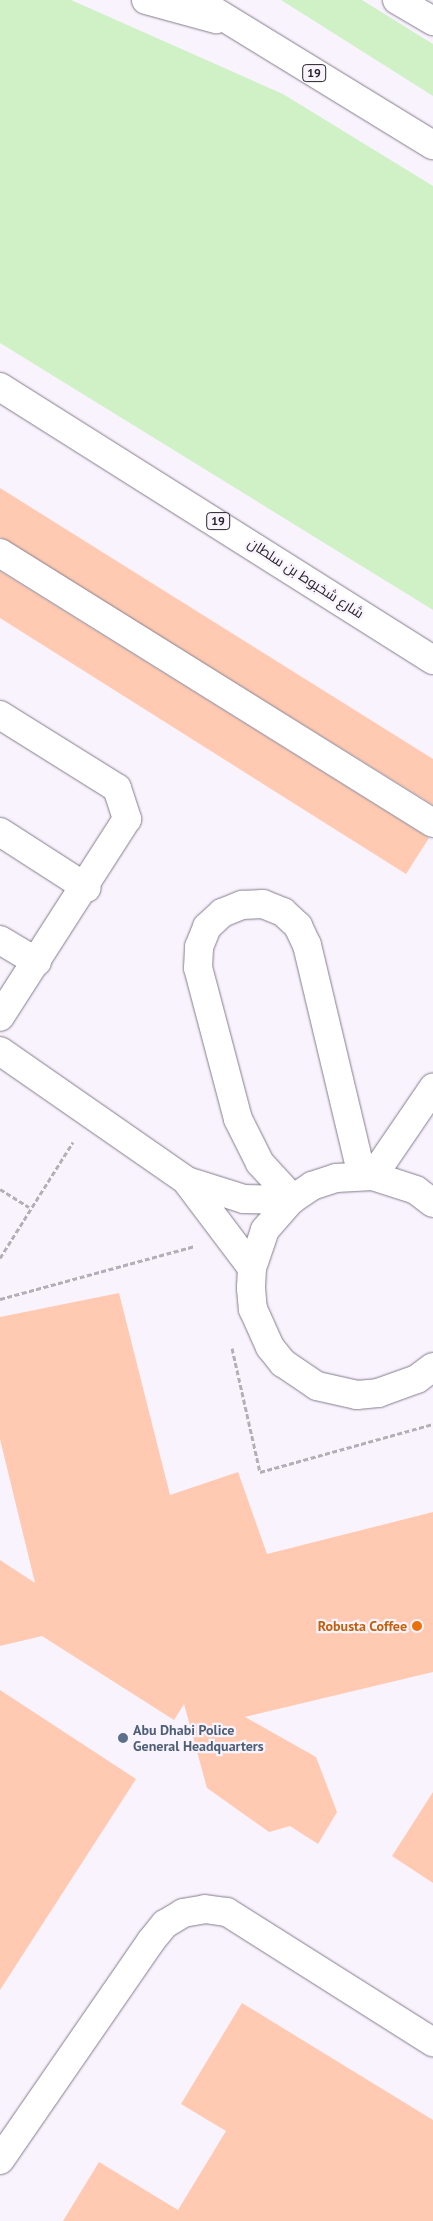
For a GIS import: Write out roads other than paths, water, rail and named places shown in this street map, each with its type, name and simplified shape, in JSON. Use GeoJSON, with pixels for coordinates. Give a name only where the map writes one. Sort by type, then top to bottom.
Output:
{"type":"FeatureCollection","features":[{"type":"Feature","properties":{"kind":"main road"},"geometry":{"type":"LineString","coordinates":[[146,0],[232,23]]}},
{"type":"Feature","properties":{"kind":"main road","name":"19"},"geometry":{"type":"LineString","coordinates":[[196,0],[433,145]]}},
{"type":"Feature","properties":{"kind":"main road"},"geometry":{"type":"LineString","coordinates":[[397,0],[433,21]]}},
{"type":"Feature","properties":{"kind":"main road","name":"شارع شخبوط بن سلطان"},"geometry":{"type":"LineString","coordinates":[[0,387],[433,660]]}},
{"type":"Feature","properties":{"kind":"main road"},"geometry":{"type":"LineString","coordinates":[[0,553],[433,823]]}},
{"type":"Feature","properties":{"kind":"main road"},"geometry":{"type":"LineString","coordinates":[[0,715],[108,781],[123,797],[127,814],[124,830],[0,1017]]}},
{"type":"Feature","properties":{"kind":"main road"},"geometry":{"type":"LineString","coordinates":[[0,832],[87,888]]}},
{"type":"Feature","properties":{"kind":"main road"},"geometry":{"type":"LineString","coordinates":[[292,1199],[260,1163],[238,1120],[198,968],[199,947],[208,927],[222,913],[242,905],[263,904],[282,912],[298,926],[307,945],[367,1176]]}},
{"type":"Feature","properties":{"kind":"main road"},"geometry":{"type":"LineString","coordinates":[[0,940],[37,962]]}},
{"type":"Feature","properties":{"kind":"main road"},"geometry":{"type":"LineString","coordinates":[[0,1051],[187,1181],[244,1199],[292,1199]]}},
{"type":"Feature","properties":{"kind":"main road"},"geometry":{"type":"LineString","coordinates":[[367,1176],[433,1088]]}},
{"type":"Feature","properties":{"kind":"main road"},"geometry":{"type":"LineString","coordinates":[[433,1203],[395,1181],[367,1176],[336,1178],[292,1199],[265,1230],[252,1268],[253,1309],[260,1329],[283,1363],[317,1386],[358,1395],[378,1393],[417,1379],[433,1367]]}},
{"type":"Feature","properties":{"kind":"main road"},"geometry":{"type":"LineString","coordinates":[[187,1181],[252,1268]]}},
{"type":"Feature","properties":{"kind":"main road"},"geometry":{"type":"LineString","coordinates":[[2,2154],[151,1941],[165,1924],[183,1913],[205,1909],[227,1912],[433,2042]]}},
{"type":"Feature","properties":{"kind":"place","name":"Robusta Coffee"},"geometry":{"type":"Point","coordinates":[417,1626]}},
{"type":"Feature","properties":{"kind":"place","name":"Abu Dhabi Police General Headquarters"},"geometry":{"type":"Point","coordinates":[123,1738]}}]}
